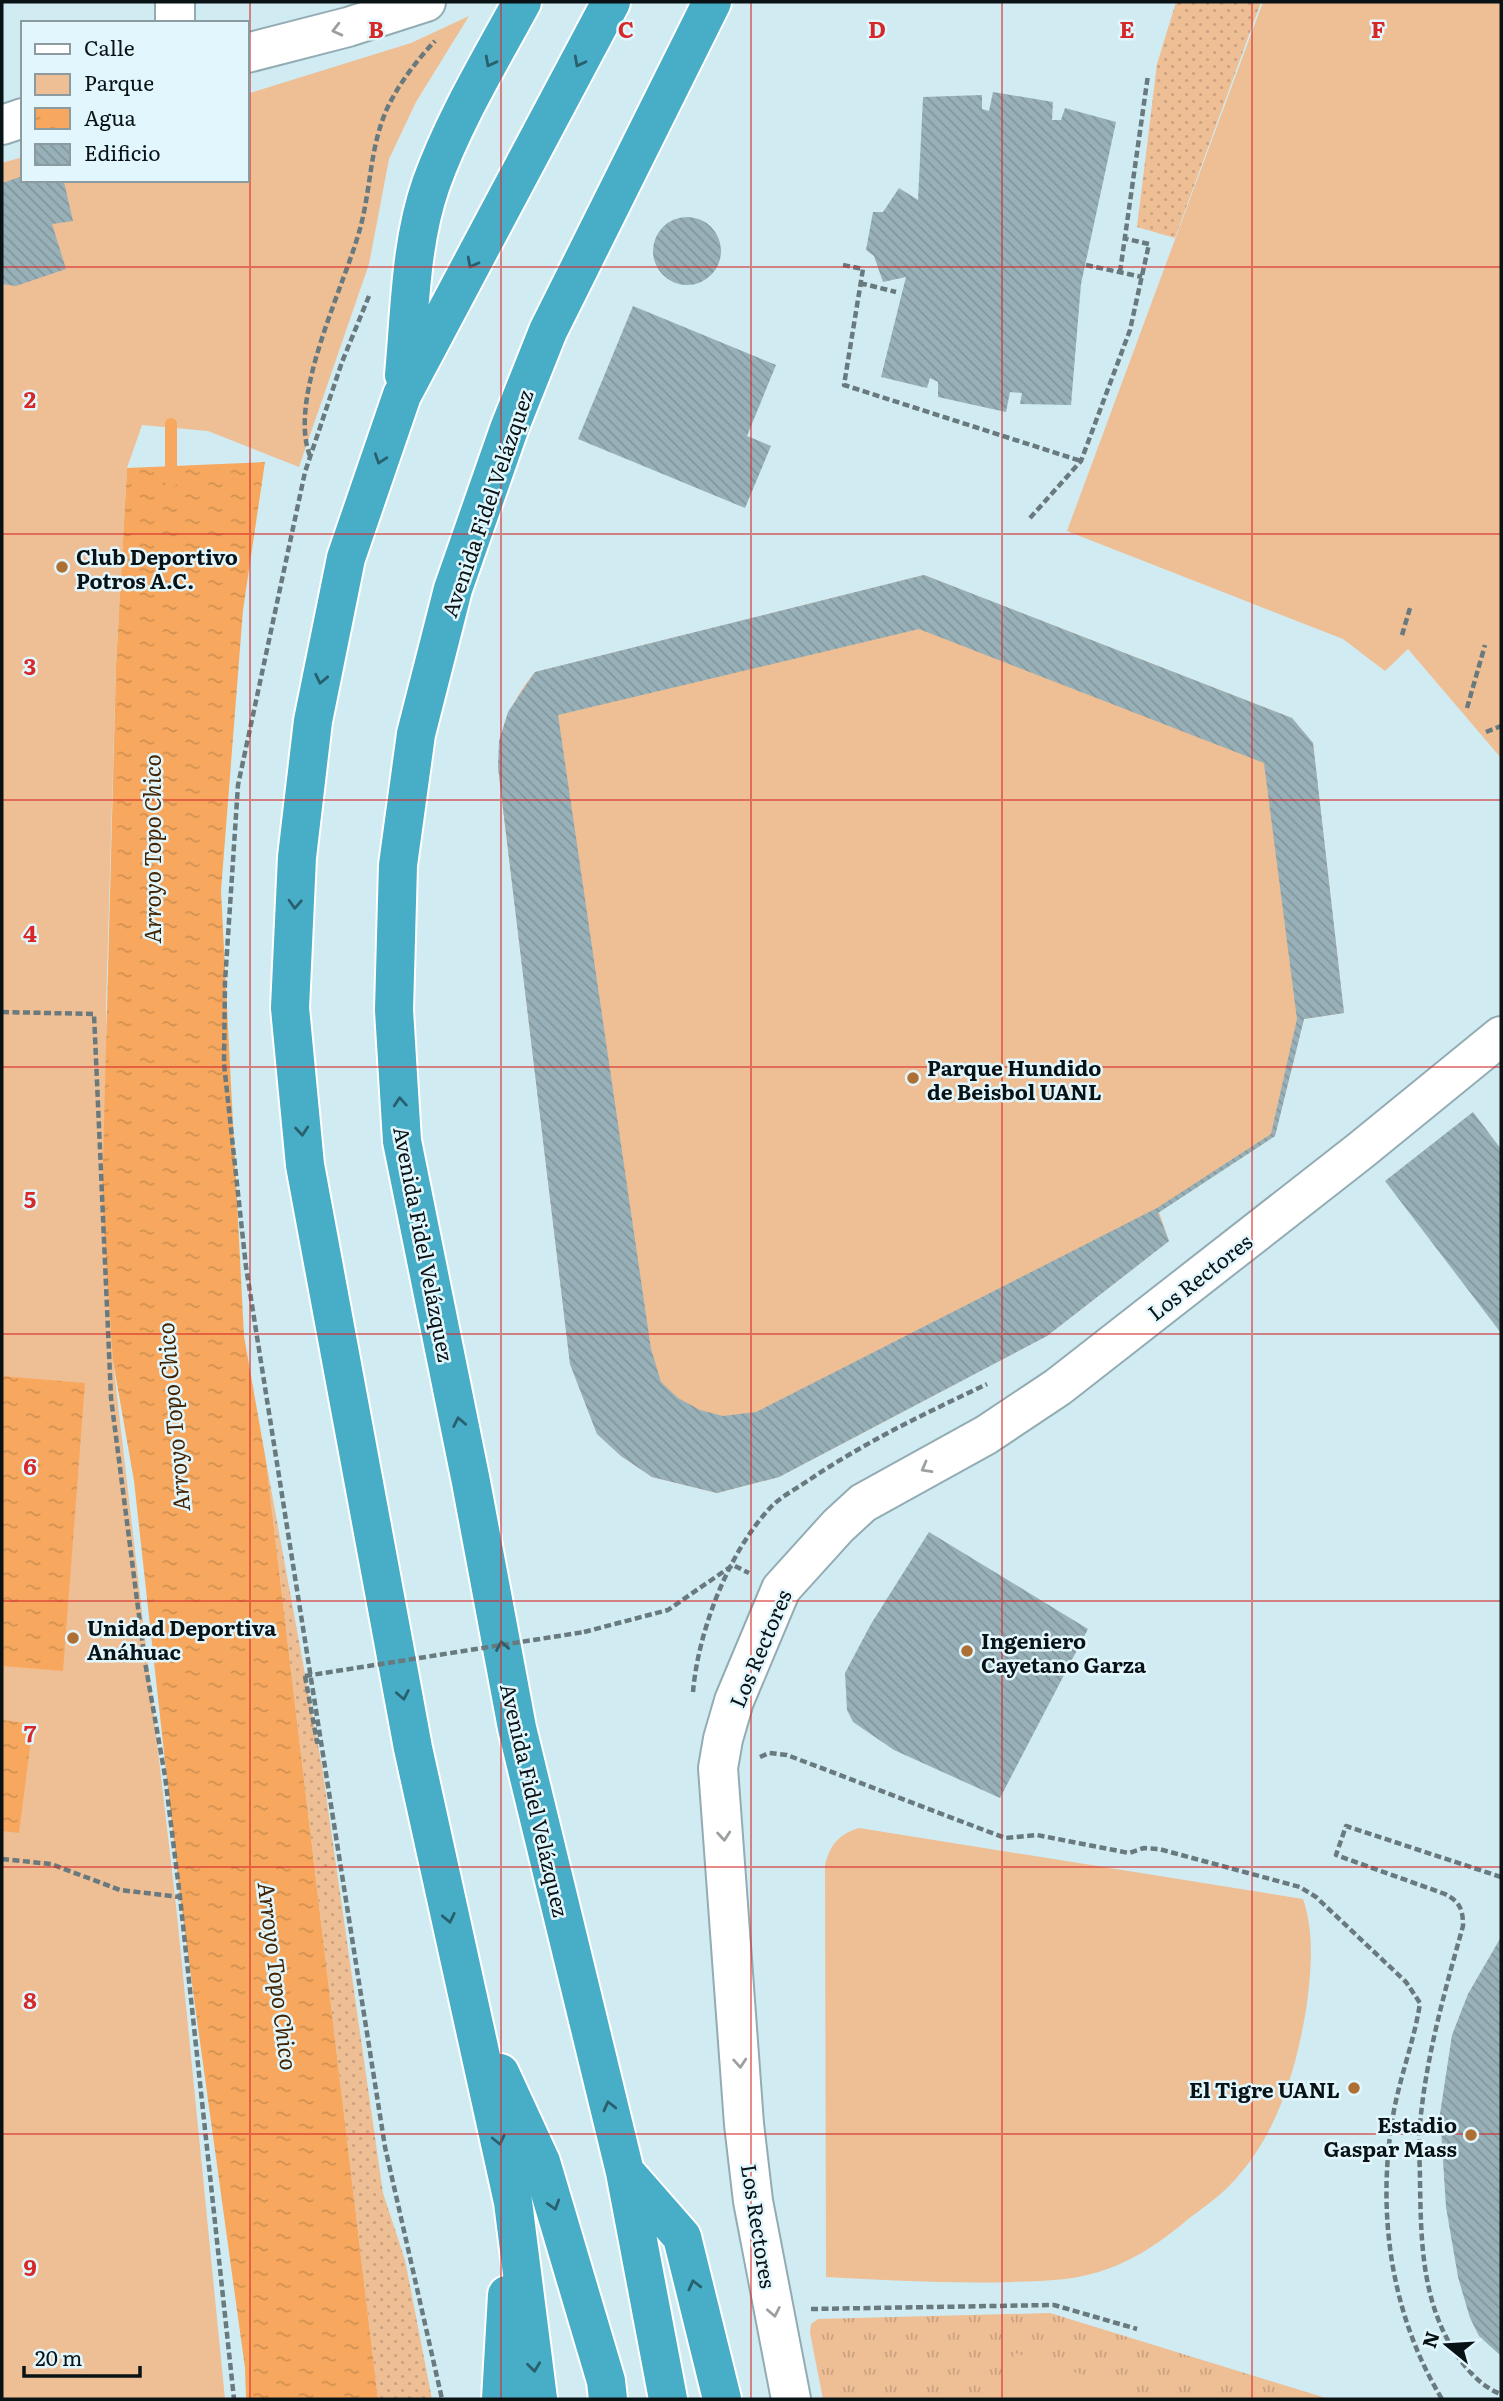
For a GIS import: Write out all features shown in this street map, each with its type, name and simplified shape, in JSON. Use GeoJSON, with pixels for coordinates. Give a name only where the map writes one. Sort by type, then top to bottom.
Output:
{"type":"FeatureCollection","features":[{"type":"Feature","properties":{"kind":"highway"},"geometry":{"type":"LineString","coordinates":[[402,395],[414,273],[431,186],[453,133],[522,2]]}},
{"type":"Feature","properties":{"kind":"highway"},"geometry":{"type":"LineString","coordinates":[[538,2399],[513,2202],[413,1748],[305,1165],[290,1009],[298,857],[313,721],[346,558],[402,395],[611,2]]}},
{"type":"Feature","properties":{"kind":"highway","name":"Avenida Fidel Velázquez"},"geometry":{"type":"LineString","coordinates":[[668,2399],[625,2172],[517,1728],[471,1482],[402,1141],[394,1010],[398,865],[416,734],[453,589],[509,429],[548,331],[712,2]]}},
{"type":"Feature","properties":{"kind":"highway"},"geometry":{"type":"LineString","coordinates":[[469,2008],[541,2162],[606,2381],[608,2399]]}},
{"type":"Feature","properties":{"kind":"highway"},"geometry":{"type":"LineString","coordinates":[[625,2172],[682,2237],[722,2399]]}},
{"type":"Feature","properties":{"kind":"highway"},"geometry":{"type":"LineString","coordinates":[[501,2399],[513,2202]]}},
{"type":"Feature","properties":{"kind":"street"},"geometry":{"type":"LineString","coordinates":[[175,2],[175,21]]}},
{"type":"Feature","properties":{"kind":"street"},"geometry":{"type":"LineString","coordinates":[[248,53],[348,27],[426,2]]}},
{"type":"Feature","properties":{"kind":"street"},"geometry":{"type":"LineString","coordinates":[[2,125],[21,119]]}},
{"type":"Feature","properties":{"kind":"street","name":"Los Rectores"},"geometry":{"type":"LineString","coordinates":[[791,2399],[753,2202],[719,1768],[723,1739],[734,1701],[781,1589],[863,1503],[986,1435],[1058,1387],[1501,1036]]}},
{"type":"Feature","properties":{"kind":"path"},"geometry":{"type":"LineString","coordinates":[[310,457],[306,424],[314,366],[362,224],[369,168],[377,136],[387,109],[398,90],[437,39]]}},
{"type":"Feature","properties":{"kind":"path"},"geometry":{"type":"LineString","coordinates":[[1120,272],[1127,239],[1148,75]]}},
{"type":"Feature","properties":{"kind":"path"},"geometry":{"type":"LineString","coordinates":[[1030,518],[1081,460],[1130,330],[1149,244],[1127,239]]}},
{"type":"Feature","properties":{"kind":"path"},"geometry":{"type":"LineString","coordinates":[[843,265],[863,269],[844,385],[1081,460]]}},
{"type":"Feature","properties":{"kind":"path"},"geometry":{"type":"LineString","coordinates":[[1086,265],[1142,277]]}},
{"type":"Feature","properties":{"kind":"path"},"geometry":{"type":"LineString","coordinates":[[860,283],[896,292]]}},
{"type":"Feature","properties":{"kind":"path"},"geometry":{"type":"LineString","coordinates":[[1402,635],[1410,608]]}},
{"type":"Feature","properties":{"kind":"path"},"geometry":{"type":"LineString","coordinates":[[1467,708],[1485,645]]}},
{"type":"Feature","properties":{"kind":"path"},"geometry":{"type":"LineString","coordinates":[[1486,732],[1501,726]]}},
{"type":"Feature","properties":{"kind":"path"},"geometry":{"type":"LineString","coordinates":[[2,1012],[94,1014],[111,1398],[180,1897],[234,2399]]}},
{"type":"Feature","properties":{"kind":"path"},"geometry":{"type":"LineString","coordinates":[[693,1694],[696,1658],[715,1602],[743,1542],[771,1507],[838,1460],[999,1378]]}},
{"type":"Feature","properties":{"kind":"path"},"geometry":{"type":"LineString","coordinates":[[733,1565],[781,1589]]}},
{"type":"Feature","properties":{"kind":"path"},"geometry":{"type":"LineString","coordinates":[[323,1741],[317,1742],[305,1676],[584,1632],[667,1610],[733,1565]]}},
{"type":"Feature","properties":{"kind":"path"},"geometry":{"type":"LineString","coordinates":[[755,1764],[769,1753],[779,1753],[1005,1838],[1037,1835],[1129,1853],[1144,1848],[1159,1849],[1286,1882],[1315,1897],[1414,1990],[1420,2003],[1392,2121],[1388,2210],[1395,2286],[1417,2351],[1442,2399]]}},
{"type":"Feature","properties":{"kind":"path"},"geometry":{"type":"LineString","coordinates":[[1501,1877],[1346,1826],[1336,1855],[1444,1894],[1457,1901],[1463,1912],[1434,2041],[1419,2125],[1421,2235],[1429,2294],[1444,2333],[1471,2374],[1491,2390],[1501,2394]]}},
{"type":"Feature","properties":{"kind":"path"},"geometry":{"type":"LineString","coordinates":[[2,1859],[51,1864],[120,1889],[180,1897]]}},
{"type":"Feature","properties":{"kind":"path"},"geometry":{"type":"LineString","coordinates":[[799,2310],[1054,2305],[1137,2329]]}},
{"type":"Feature","properties":{"kind":"green space"},"geometry":{"type":"Polygon","coordinates":[[[1176,2],[1261,2],[1175,238],[1137,227],[1157,64],[1176,2]]]}},
{"type":"Feature","properties":{"kind":"green space"},"geometry":{"type":"Polygon","coordinates":[[[1263,2],[1501,2],[1501,758],[1408,649],[1385,671],[1343,639],[1067,531],[1263,2]]]}},
{"type":"Feature","properties":{"kind":"green space"},"geometry":{"type":"Polygon","coordinates":[[[469,16],[416,102],[389,159],[369,264],[299,467],[208,431],[142,425],[127,468],[116,666],[106,1008],[113,1361],[177,1915],[225,2399],[2,2399],[2,163],[21,158],[21,182],[248,182],[248,94],[411,43],[469,16]]]}},
{"type":"Feature","properties":{"kind":"green space","name":"Parque Hundido de Beisbol UANL"},"geometry":{"type":"Polygon","coordinates":[[[924,575],[1292,718],[1313,743],[1344,1013],[1304,1019],[1275,1136],[1159,1212],[1169,1241],[1047,1336],[779,1477],[717,1493],[652,1477],[621,1456],[597,1434],[570,1364],[498,767],[504,728],[519,694],[535,672],[924,575]]]}},
{"type":"Feature","properties":{"kind":"green space"},"geometry":{"type":"Polygon","coordinates":[[[266,1461],[322,1767],[383,2193],[405,2260],[432,2399],[378,2399],[266,1461]]]}},
{"type":"Feature","properties":{"kind":"green space"},"geometry":{"type":"Polygon","coordinates":[[[859,1828],[1303,1899],[1311,1940],[1310,1968],[1306,2010],[1296,2058],[1271,2127],[1245,2168],[1228,2187],[1142,2253],[1104,2270],[1081,2276],[1052,2280],[989,2282],[826,2277],[825,1865],[836,1841],[859,1828]]]}},
{"type":"Feature","properties":{"kind":"green space"},"geometry":{"type":"Polygon","coordinates":[[[1050,2313],[1329,2399],[823,2399],[810,2333],[811,2324],[818,2319],[1050,2313]]]}},
{"type":"Feature","properties":{"kind":"green space"},"geometry":{"type":"Polygon","coordinates":[[[1015,2353],[1158,2399],[1000,2399],[1015,2353]]]}},
{"type":"Feature","properties":{"kind":"water"},"geometry":{"type":"Polygon","coordinates":[[[265,462],[243,610],[221,891],[244,1336],[266,1461],[378,2399],[246,2399],[245,2368],[180,1897],[134,1481],[113,1361],[102,1200],[116,666],[127,468],[265,462]]]}},
{"type":"Feature","properties":{"kind":"water"},"geometry":{"type":"Polygon","coordinates":[[[2,1376],[85,1383],[63,1671],[2,1666],[2,1376]]]}},
{"type":"Feature","properties":{"kind":"water"},"geometry":{"type":"Polygon","coordinates":[[[2,1720],[33,1724],[19,1833],[2,1831],[2,1720]]]}},
{"type":"Feature","properties":{"kind":"building"},"geometry":{"type":"Polygon","coordinates":[[[993,92],[1053,102],[1052,120],[1061,120],[1065,108],[1116,122],[1081,284],[1071,405],[1020,404],[1022,393],[1010,392],[1006,412],[938,397],[938,382],[930,378],[927,388],[881,377],[906,277],[883,282],[874,256],[866,250],[873,212],[883,212],[899,188],[918,200],[923,97],[982,95],[982,109],[989,111],[993,92]]]}},
{"type":"Feature","properties":{"kind":"building"},"geometry":{"type":"Polygon","coordinates":[[[21,177],[21,182],[64,182],[73,221],[52,224],[66,269],[16,286],[2,284],[2,183],[21,177]]]}},
{"type":"Feature","properties":{"kind":"building"},"geometry":{"type":"Polygon","coordinates":[[[680,217],[694,217],[706,222],[716,232],[721,251],[716,270],[706,280],[694,285],[680,285],[668,280],[658,270],[653,258],[653,244],[658,232],[668,222],[680,217]]]}},
{"type":"Feature","properties":{"kind":"building"},"geometry":{"type":"Polygon","coordinates":[[[633,306],[776,365],[747,436],[771,446],[745,508],[578,439],[633,306]]]}},
{"type":"Feature","properties":{"kind":"building"},"geometry":{"type":"Polygon","coordinates":[[[924,575],[1292,718],[1313,743],[1344,1013],[1304,1019],[1275,1136],[1158,1213],[1169,1241],[1047,1336],[779,1477],[717,1493],[652,1477],[621,1456],[597,1434],[570,1364],[498,767],[499,741],[508,712],[535,672],[924,575]],[[919,629],[558,715],[651,1349],[661,1382],[678,1398],[700,1410],[723,1416],[756,1412],[1157,1208],[1271,1134],[1297,1019],[1264,763],[919,629]]]}},
{"type":"Feature","properties":{"kind":"building"},"geometry":{"type":"Polygon","coordinates":[[[1473,1112],[1501,1149],[1501,1333],[1385,1181],[1473,1112]]]}},
{"type":"Feature","properties":{"kind":"building","name":"Ingeniero Cayetano Garza"},"geometry":{"type":"Polygon","coordinates":[[[929,1532],[1088,1629],[1000,1798],[894,1750],[853,1722],[847,1710],[845,1673],[871,1624],[929,1532]]]}},
{"type":"Feature","properties":{"kind":"building","name":"Estadio Gaspar Mass"},"geometry":{"type":"Polygon","coordinates":[[[1501,1937],[1501,2356],[1479,2336],[1470,2318],[1458,2277],[1446,2207],[1440,2114],[1452,2035],[1468,1994],[1501,1937]]]}},
{"type":"Feature","properties":{"kind":"waterway","name":"Arroyo Topo Chico"},"geometry":{"type":"LineString","coordinates":[[171,424],[171,482]]}},
{"type":"Feature","properties":{"kind":"place","name":"Club Deportivo Potros A.C."},"geometry":{"type":"Point","coordinates":[62,567]}},
{"type":"Feature","properties":{"kind":"place","name":"Parque Hundido de Beisbol UANL"},"geometry":{"type":"Point","coordinates":[913,1078]}},
{"type":"Feature","properties":{"kind":"place","name":"Unidad Deportiva Anáhuac"},"geometry":{"type":"Point","coordinates":[73,1638]}},
{"type":"Feature","properties":{"kind":"place","name":"Ingeniero Cayetano Garza"},"geometry":{"type":"Point","coordinates":[967,1651]}},
{"type":"Feature","properties":{"kind":"place","name":"El Tigre UANL"},"geometry":{"type":"Point","coordinates":[1354,2088]}},
{"type":"Feature","properties":{"kind":"place","name":"Estadio Gaspar Mass"},"geometry":{"type":"Point","coordinates":[1471,2135]}}]}
